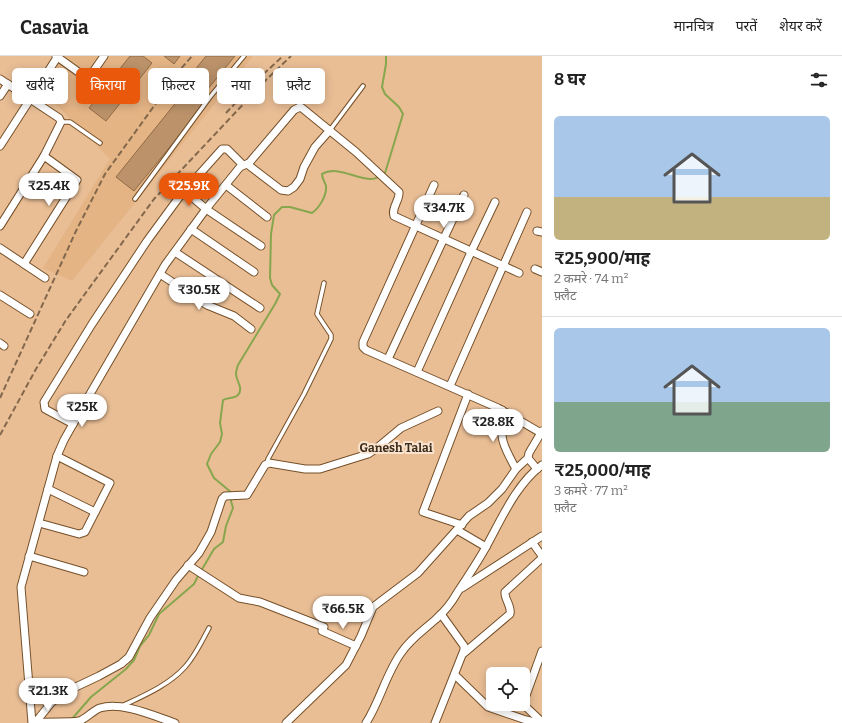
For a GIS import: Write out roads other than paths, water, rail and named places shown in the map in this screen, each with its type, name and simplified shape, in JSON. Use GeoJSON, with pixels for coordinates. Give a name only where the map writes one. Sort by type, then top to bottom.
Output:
{"type":"FeatureCollection","features":[{"type":"Feature","properties":{"kind":"street"},"geometry":{"type":"LineString","coordinates":[[50,68],[57,56],[88,79],[104,56]]}},
{"type":"Feature","properties":{"kind":"street"},"geometry":{"type":"LineString","coordinates":[[0,79],[12,87]]}},
{"type":"Feature","properties":{"kind":"street"},"geometry":{"type":"LineString","coordinates":[[0,96],[8,84]]}},
{"type":"Feature","properties":{"kind":"street"},"geometry":{"type":"LineString","coordinates":[[0,146],[28,104]]}},
{"type":"Feature","properties":{"kind":"street"},"geometry":{"type":"LineString","coordinates":[[0,226],[44,156],[61,122],[60,118],[39,104]]}},
{"type":"Feature","properties":{"kind":"street"},"geometry":{"type":"LineString","coordinates":[[32,723],[21,587],[57,456],[73,424],[160,274],[175,252],[206,209],[226,185],[297,108],[302,108],[330,130],[380,172],[400,194],[393,214],[443,239],[519,273]]}},
{"type":"Feature","properties":{"kind":"street"},"geometry":{"type":"LineString","coordinates":[[73,424],[45,409],[44,402],[122,277],[184,190],[222,149],[227,149],[245,165],[281,190],[288,191],[294,187],[300,179],[304,167],[315,147],[330,130]]}},
{"type":"Feature","properties":{"kind":"street"},"geometry":{"type":"LineString","coordinates":[[24,264],[77,180],[44,156]]}},
{"type":"Feature","properties":{"kind":"street"},"geometry":{"type":"LineString","coordinates":[[226,185],[266,217]]}},
{"type":"Feature","properties":{"kind":"street"},"geometry":{"type":"LineString","coordinates":[[286,723],[346,665],[373,607],[418,573],[469,516],[488,503],[502,489],[516,469],[528,458],[530,449],[542,432],[502,410],[366,350],[363,347],[363,342],[434,185]]}},
{"type":"Feature","properties":{"kind":"street"},"geometry":{"type":"LineString","coordinates":[[184,190],[206,209],[261,246]]}},
{"type":"Feature","properties":{"kind":"street"},"geometry":{"type":"LineString","coordinates":[[388,359],[464,195]]}},
{"type":"Feature","properties":{"kind":"street"},"geometry":{"type":"LineString","coordinates":[[417,372],[495,202]]}},
{"type":"Feature","properties":{"kind":"street"},"geometry":{"type":"LineString","coordinates":[[450,386],[527,212]]}},
{"type":"Feature","properties":{"kind":"street"},"geometry":{"type":"LineString","coordinates":[[192,229],[254,272]]}},
{"type":"Feature","properties":{"kind":"street"},"geometry":{"type":"LineString","coordinates":[[0,248],[45,278]]}},
{"type":"Feature","properties":{"kind":"street"},"geometry":{"type":"LineString","coordinates":[[175,252],[260,308]]}},
{"type":"Feature","properties":{"kind":"street"},"geometry":{"type":"LineString","coordinates":[[535,269],[542,272]]}},
{"type":"Feature","properties":{"kind":"street"},"geometry":{"type":"LineString","coordinates":[[160,274],[207,305],[234,316],[251,329]]}},
{"type":"Feature","properties":{"kind":"street"},"geometry":{"type":"LineString","coordinates":[[0,295],[30,314]]}},
{"type":"Feature","properties":{"kind":"street"},"geometry":{"type":"LineString","coordinates":[[468,394],[423,512],[460,527],[486,547]]}},
{"type":"Feature","properties":{"kind":"street"},"geometry":{"type":"LineString","coordinates":[[502,410],[501,430],[503,442],[516,469]]}},
{"type":"Feature","properties":{"kind":"street"},"geometry":{"type":"LineString","coordinates":[[175,723],[137,711],[108,706],[98,709],[76,722],[35,723],[51,703],[63,693],[99,676],[129,658],[150,618],[176,580],[199,553],[211,532],[223,497],[230,495],[243,496],[248,493],[267,464],[273,463],[312,469],[357,458],[368,454],[377,448],[401,428],[438,411]]}},
{"type":"Feature","properties":{"kind":"street"},"geometry":{"type":"LineString","coordinates":[[39,523],[82,534],[85,532],[110,483],[57,456]]}},
{"type":"Feature","properties":{"kind":"street"},"geometry":{"type":"LineString","coordinates":[[366,723],[402,652],[418,633],[441,614],[452,602],[486,547],[509,504],[539,467],[528,458]]}},
{"type":"Feature","properties":{"kind":"street"},"geometry":{"type":"LineString","coordinates":[[48,489],[95,512]]}},
{"type":"Feature","properties":{"kind":"street"},"geometry":{"type":"LineString","coordinates":[[460,589],[542,536]]}},
{"type":"Feature","properties":{"kind":"street"},"geometry":{"type":"LineString","coordinates":[[464,653],[510,614],[505,592],[542,557],[532,542]]}},
{"type":"Feature","properties":{"kind":"street"},"geometry":{"type":"LineString","coordinates":[[29,556],[84,572]]}},
{"type":"Feature","properties":{"kind":"street"},"geometry":{"type":"LineString","coordinates":[[188,566],[239,598],[260,602],[323,629],[356,646]]}},
{"type":"Feature","properties":{"kind":"street"},"geometry":{"type":"LineString","coordinates":[[435,723],[464,653],[464,646],[441,614]]}},
{"type":"Feature","properties":{"kind":"street"},"geometry":{"type":"LineString","coordinates":[[541,723],[525,706],[524,701],[542,651]]}},
{"type":"Feature","properties":{"kind":"street"},"geometry":{"type":"LineString","coordinates":[[455,675],[488,707],[526,720],[541,723]]}},
{"type":"Feature","properties":{"kind":"lane"},"geometry":{"type":"LineString","coordinates":[[135,199],[210,97],[244,56]]}},
{"type":"Feature","properties":{"kind":"lane"},"geometry":{"type":"LineString","coordinates":[[330,130],[364,86]]}},
{"type":"Feature","properties":{"kind":"lane"},"geometry":{"type":"LineString","coordinates":[[61,122],[70,122],[100,143]]}},
{"type":"Feature","properties":{"kind":"lane"},"geometry":{"type":"LineString","coordinates":[[267,464],[268,458],[304,394],[331,339],[331,335],[317,314],[324,283]]}},
{"type":"Feature","properties":{"kind":"lane"},"geometry":{"type":"LineString","coordinates":[[119,707],[152,692],[185,667],[210,628]]}},
{"type":"Feature","properties":{"kind":"waterway"},"geometry":{"type":"LineString","coordinates":[[232,493],[214,478],[207,464],[211,454],[220,442],[222,434],[220,423],[223,400],[235,397],[240,392],[240,387],[236,377],[238,365],[280,294],[272,285],[270,278],[271,234],[274,215],[282,207],[290,207],[312,213],[320,205],[324,198],[326,186],[322,174],[334,171],[371,179],[385,173],[403,114],[399,107],[385,94],[382,87],[386,56]]}},
{"type":"Feature","properties":{"kind":"waterway"},"geometry":{"type":"LineString","coordinates":[[201,571],[214,549],[223,542],[226,526],[233,508],[231,501],[232,497]]}},
{"type":"Feature","properties":{"kind":"waterway"},"geometry":{"type":"LineString","coordinates":[[71,720],[91,697],[126,669],[134,660],[140,646],[149,635],[159,614],[194,584],[199,574]]}},
{"type":"Feature","properties":{"kind":"railway"},"geometry":{"type":"LineString","coordinates":[[0,398],[76,231],[105,174],[180,70],[192,56]]}},
{"type":"Feature","properties":{"kind":"railway"},"geometry":{"type":"LineString","coordinates":[[226,113],[258,79],[283,56]]}},
{"type":"Feature","properties":{"kind":"railway"},"geometry":{"type":"LineString","coordinates":[[0,435],[36,369],[66,320],[154,199],[266,80],[291,56]]}},
{"type":"Feature","properties":{"kind":"district","name":"Ganesh Talai"},"geometry":{"type":"Point","coordinates":[396,448]}}]}
